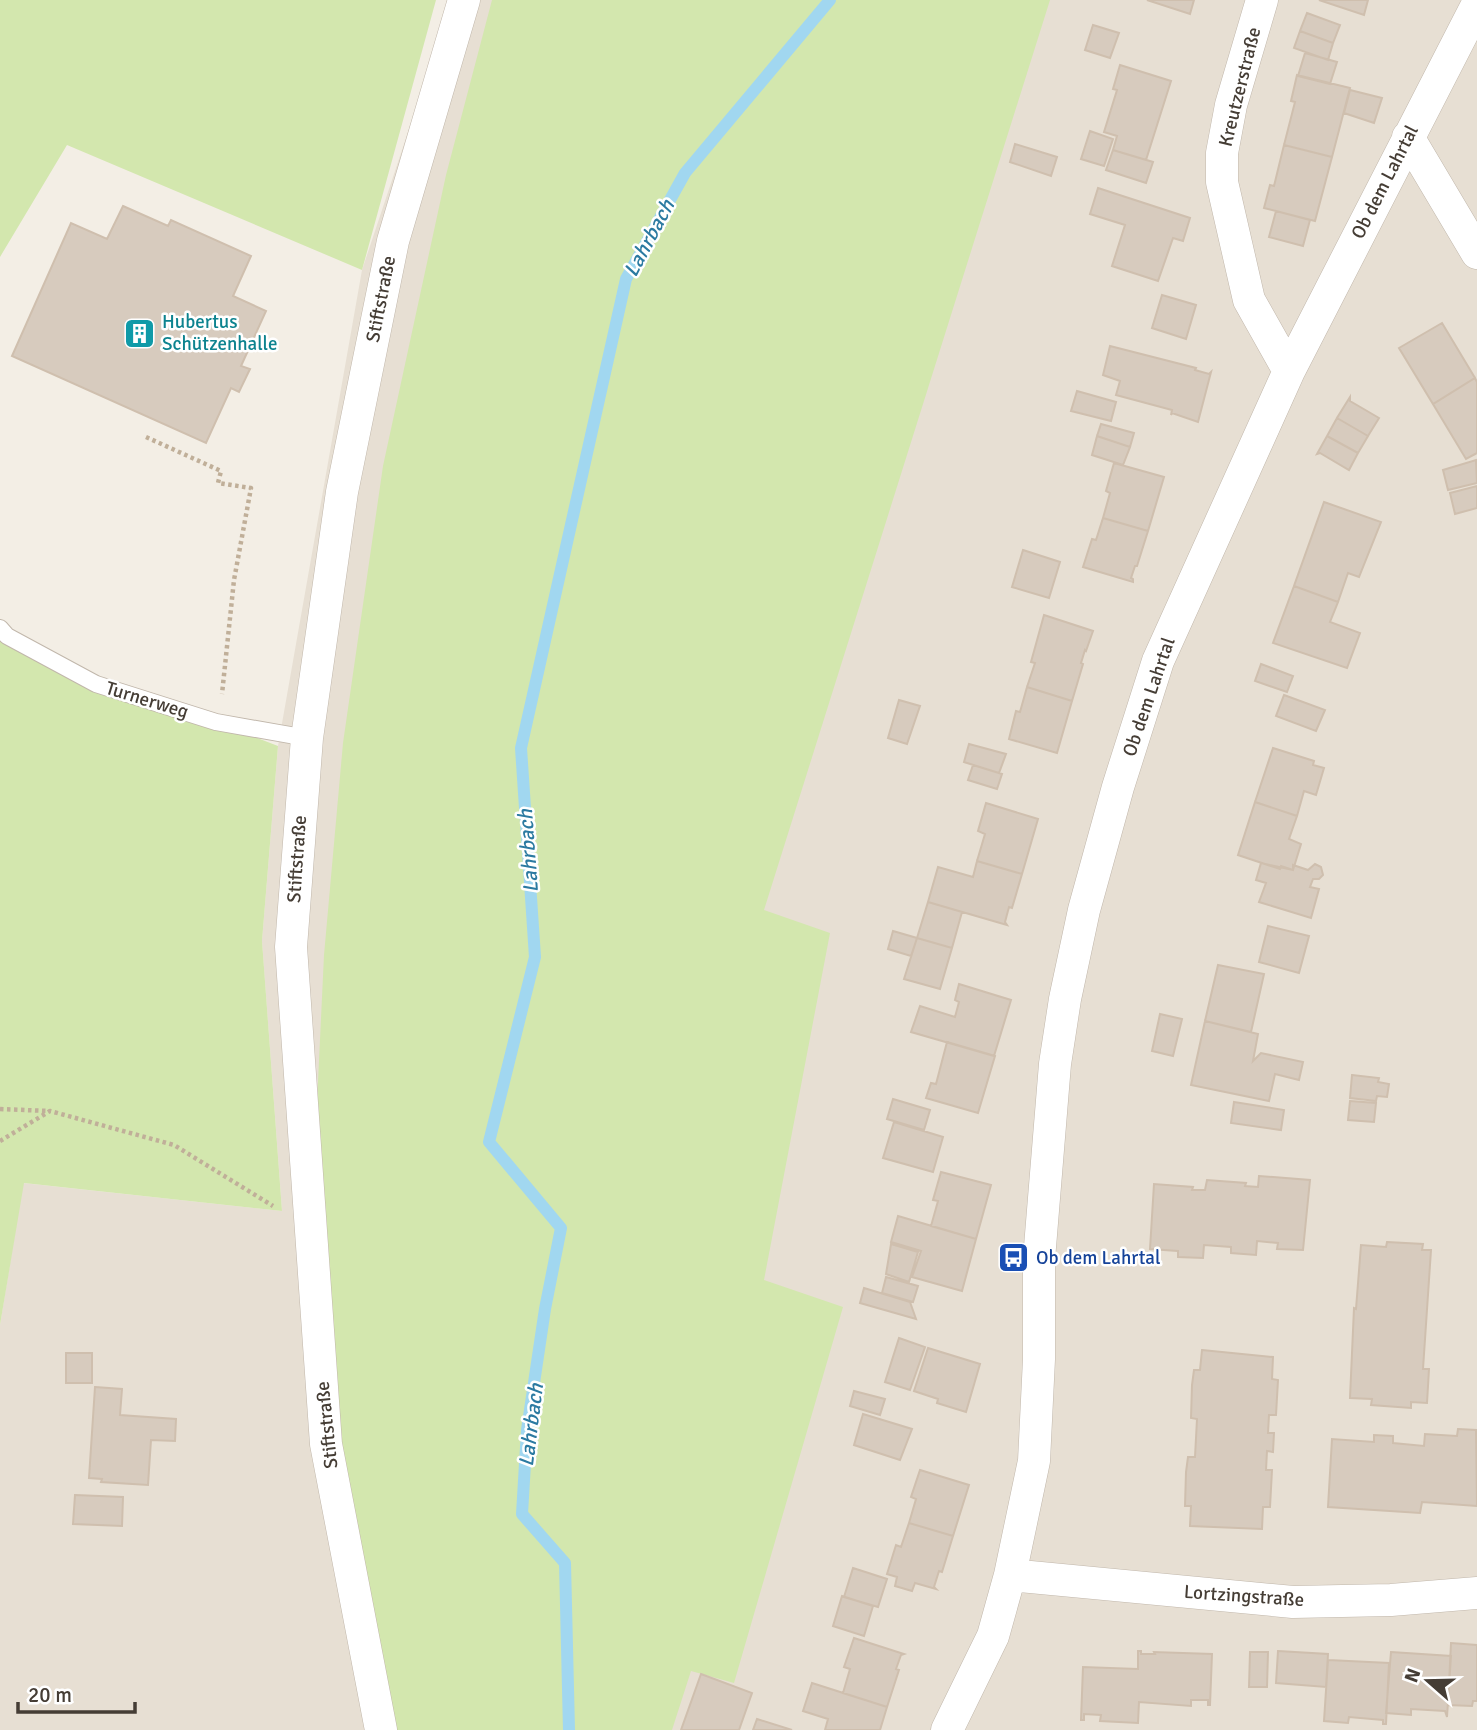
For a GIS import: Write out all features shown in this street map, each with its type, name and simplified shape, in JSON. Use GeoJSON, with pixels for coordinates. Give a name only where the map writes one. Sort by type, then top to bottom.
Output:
{"type":"FeatureCollection","features":[{"type":"Feature","properties":{"kind":"street","name":"Stiftstraße"},"geometry":{"type":"LineString","coordinates":[[382,1730],[326,1444],[290,947],[307,738],[342,492],[393,241],[464,0]]}},
{"type":"Feature","properties":{"kind":"street","name":"Kreutzerstraße"},"geometry":{"type":"LineString","coordinates":[[1262,0],[1231,106],[1222,153],[1222,182],[1249,300],[1289,371]]}},
{"type":"Feature","properties":{"kind":"street","name":"Ob dem Lahrtal"},"geometry":{"type":"LineString","coordinates":[[947,1730],[993,1636],[1010,1575],[1034,1461],[1039,1359],[1039,1259],[1055,1064],[1065,999],[1084,910],[1118,787],[1158,661],[1289,371],[1477,5]]}},
{"type":"Feature","properties":{"kind":"street"},"geometry":{"type":"LineString","coordinates":[[1408,137],[1477,253]]}},
{"type":"Feature","properties":{"kind":"street","name":"Lortzingstraße"},"geometry":{"type":"LineString","coordinates":[[1010,1575],[1293,1602],[1391,1600],[1477,1592]]}},
{"type":"Feature","properties":{"kind":"lane","name":"Turnerweg"},"geometry":{"type":"LineString","coordinates":[[0,628],[7,636],[96,684],[216,722],[307,738]]}},
{"type":"Feature","properties":{"kind":"path"},"geometry":{"type":"LineString","coordinates":[[146,438],[221,471],[218,483],[251,488],[234,580],[223,687],[216,722]]}},
{"type":"Feature","properties":{"kind":"path"},"geometry":{"type":"LineString","coordinates":[[0,1109],[50,1111],[174,1145],[311,1230]]}},
{"type":"Feature","properties":{"kind":"path"},"geometry":{"type":"LineString","coordinates":[[0,1141],[50,1111]]}},
{"type":"Feature","properties":{"kind":"shaded area"},"geometry":{"type":"Polygon","coordinates":[[[452,0],[1477,0],[1477,1730],[0,1730],[0,1325],[23,1183],[282,1211],[262,941],[278,746],[362,270],[452,0]]]}},
{"type":"Feature","properties":{"kind":"green space"},"geometry":{"type":"Polygon","coordinates":[[[0,0],[436,0],[362,270],[67,145],[0,257],[0,0]]]}},
{"type":"Feature","properties":{"kind":"green space"},"geometry":{"type":"Polygon","coordinates":[[[492,0],[1050,0],[764,910],[830,933],[764,1280],[843,1307],[734,1683],[691,1671],[672,1730],[381,1730],[311,1230],[324,955],[343,743],[383,466],[446,175],[492,0]]]}},
{"type":"Feature","properties":{"kind":"green space"},"geometry":{"type":"Polygon","coordinates":[[[0,623],[96,684],[216,722],[278,746],[262,941],[282,1211],[24,1183],[0,1325],[0,623]]]}},
{"type":"Feature","properties":{"kind":"building"},"geometry":{"type":"Polygon","coordinates":[[[1147,0],[1194,0],[1190,14],[1147,0]]]}},
{"type":"Feature","properties":{"kind":"building"},"geometry":{"type":"Polygon","coordinates":[[[1319,0],[1368,0],[1364,15],[1319,0]]]}},
{"type":"Feature","properties":{"kind":"building"},"geometry":{"type":"Polygon","coordinates":[[[1307,13],[1340,25],[1333,43],[1300,31],[1307,13]]]}},
{"type":"Feature","properties":{"kind":"building"},"geometry":{"type":"Polygon","coordinates":[[[1093,25],[1119,33],[1110,58],[1085,50],[1093,25]]]}},
{"type":"Feature","properties":{"kind":"building"},"geometry":{"type":"Polygon","coordinates":[[[1300,31],[1333,43],[1328,60],[1294,48],[1300,31]]]}},
{"type":"Feature","properties":{"kind":"building"},"geometry":{"type":"Polygon","coordinates":[[[1305,53],[1337,62],[1330,84],[1298,76],[1305,53]]]}},
{"type":"Feature","properties":{"kind":"building"},"geometry":{"type":"Polygon","coordinates":[[[1120,65],[1171,81],[1146,160],[1113,150],[1117,136],[1104,132],[1117,90],[1113,89],[1120,65]]]}},
{"type":"Feature","properties":{"kind":"building"},"geometry":{"type":"Polygon","coordinates":[[[1297,75],[1350,88],[1332,157],[1284,145],[1295,102],[1291,101],[1297,75]]]}},
{"type":"Feature","properties":{"kind":"building"},"geometry":{"type":"Polygon","coordinates":[[[1350,90],[1382,98],[1374,123],[1344,113],[1350,90]]]}},
{"type":"Feature","properties":{"kind":"building"},"geometry":{"type":"Polygon","coordinates":[[[1090,131],[1113,139],[1104,166],[1081,159],[1090,131]]]}},
{"type":"Feature","properties":{"kind":"building"},"geometry":{"type":"Polygon","coordinates":[[[1015,144],[1057,157],[1051,176],[1010,162],[1015,144]]]}},
{"type":"Feature","properties":{"kind":"building"},"geometry":{"type":"Polygon","coordinates":[[[1284,145],[1332,157],[1315,221],[1264,208],[1270,185],[1274,186],[1284,145]]]}},
{"type":"Feature","properties":{"kind":"building"},"geometry":{"type":"Polygon","coordinates":[[[1113,150],[1153,162],[1146,183],[1106,170],[1113,150]]]}},
{"type":"Feature","properties":{"kind":"building"},"geometry":{"type":"Polygon","coordinates":[[[1098,188],[1190,218],[1183,241],[1173,238],[1158,281],[1112,266],[1125,225],[1090,214],[1098,188]]]}},
{"type":"Feature","properties":{"kind":"building","name":"Hubertus Schützenhalle"},"geometry":{"type":"Polygon","coordinates":[[[123,206],[168,226],[171,220],[251,256],[233,296],[266,311],[241,366],[250,369],[239,392],[231,388],[206,443],[12,356],[71,223],[107,239],[123,206]]]}},
{"type":"Feature","properties":{"kind":"building"},"geometry":{"type":"Polygon","coordinates":[[[1276,211],[1310,220],[1303,246],[1269,237],[1276,211]]]}},
{"type":"Feature","properties":{"kind":"building"},"geometry":{"type":"Polygon","coordinates":[[[1162,295],[1196,305],[1186,339],[1152,328],[1162,295]]]}},
{"type":"Feature","properties":{"kind":"building"},"geometry":{"type":"Polygon","coordinates":[[[1442,323],[1475,378],[1433,404],[1399,348],[1442,323]]]}},
{"type":"Feature","properties":{"kind":"building"},"geometry":{"type":"Polygon","coordinates":[[[1110,346],[1196,368],[1195,370],[1209,374],[1211,372],[1198,422],[1172,413],[1171,415],[1172,410],[1116,395],[1120,381],[1103,375],[1110,346]]]}},
{"type":"Feature","properties":{"kind":"building"},"geometry":{"type":"Polygon","coordinates":[[[1475,378],[1477,453],[1466,459],[1433,404],[1475,378]]]}},
{"type":"Feature","properties":{"kind":"building"},"geometry":{"type":"Polygon","coordinates":[[[1077,391],[1116,402],[1111,421],[1071,411],[1077,391]]]}},
{"type":"Feature","properties":{"kind":"building"},"geometry":{"type":"Polygon","coordinates":[[[1350,397],[1350,401],[1379,418],[1368,436],[1337,418],[1350,397]]]}},
{"type":"Feature","properties":{"kind":"building"},"geometry":{"type":"Polygon","coordinates":[[[1337,418],[1368,436],[1358,453],[1327,436],[1337,418]]]}},
{"type":"Feature","properties":{"kind":"building"},"geometry":{"type":"Polygon","coordinates":[[[1101,424],[1134,433],[1130,447],[1097,436],[1101,424]]]}},
{"type":"Feature","properties":{"kind":"building"},"geometry":{"type":"Polygon","coordinates":[[[1097,436],[1130,447],[1123,465],[1092,455],[1097,436]]]}},
{"type":"Feature","properties":{"kind":"building"},"geometry":{"type":"Polygon","coordinates":[[[1327,436],[1358,453],[1349,470],[1320,453],[1317,454],[1327,436]]]}},
{"type":"Feature","properties":{"kind":"building"},"geometry":{"type":"Polygon","coordinates":[[[1476,460],[1477,483],[1448,490],[1443,470],[1476,460]]]}},
{"type":"Feature","properties":{"kind":"building"},"geometry":{"type":"Polygon","coordinates":[[[1114,463],[1164,477],[1148,531],[1103,518],[1110,493],[1106,491],[1114,463]]]}},
{"type":"Feature","properties":{"kind":"building"},"geometry":{"type":"Polygon","coordinates":[[[1477,486],[1477,508],[1455,514],[1450,493],[1477,486]]]}},
{"type":"Feature","properties":{"kind":"building"},"geometry":{"type":"Polygon","coordinates":[[[1324,502],[1381,522],[1359,577],[1348,573],[1338,602],[1294,586],[1324,502]]]}},
{"type":"Feature","properties":{"kind":"building"},"geometry":{"type":"Polygon","coordinates":[[[1103,518],[1148,531],[1131,578],[1133,582],[1083,567],[1092,539],[1096,540],[1103,518]]]}},
{"type":"Feature","properties":{"kind":"building"},"geometry":{"type":"Polygon","coordinates":[[[1023,550],[1060,562],[1049,598],[1012,587],[1023,550]]]}},
{"type":"Feature","properties":{"kind":"building"},"geometry":{"type":"Polygon","coordinates":[[[1294,586],[1338,602],[1330,622],[1360,633],[1347,668],[1273,643],[1294,586]]]}},
{"type":"Feature","properties":{"kind":"building"},"geometry":{"type":"Polygon","coordinates":[[[1044,615],[1093,631],[1081,663],[1083,664],[1072,701],[1027,687],[1035,663],[1031,662],[1044,615]]]}},
{"type":"Feature","properties":{"kind":"building"},"geometry":{"type":"Polygon","coordinates":[[[1261,664],[1293,676],[1287,692],[1255,681],[1261,664]]]}},
{"type":"Feature","properties":{"kind":"building"},"geometry":{"type":"Polygon","coordinates":[[[1027,687],[1072,701],[1057,753],[1009,739],[1016,711],[1020,712],[1027,687]]]}},
{"type":"Feature","properties":{"kind":"building"},"geometry":{"type":"Polygon","coordinates":[[[1284,695],[1325,710],[1316,731],[1276,716],[1284,695]]]}},
{"type":"Feature","properties":{"kind":"building"},"geometry":{"type":"Polygon","coordinates":[[[899,700],[920,706],[907,744],[888,738],[899,700]]]}},
{"type":"Feature","properties":{"kind":"building"},"geometry":{"type":"Polygon","coordinates":[[[969,744],[1006,754],[999,773],[964,762],[969,744]]]}},
{"type":"Feature","properties":{"kind":"building"},"geometry":{"type":"Polygon","coordinates":[[[1273,748],[1314,761],[1313,765],[1324,768],[1316,795],[1304,791],[1297,816],[1255,802],[1273,748]]]}},
{"type":"Feature","properties":{"kind":"building"},"geometry":{"type":"Polygon","coordinates":[[[973,765],[1002,774],[997,789],[968,780],[973,765]]]}},
{"type":"Feature","properties":{"kind":"building"},"geometry":{"type":"Polygon","coordinates":[[[1255,802],[1297,816],[1289,839],[1301,844],[1293,870],[1281,866],[1280,869],[1238,855],[1255,802]]]}},
{"type":"Feature","properties":{"kind":"building"},"geometry":{"type":"Polygon","coordinates":[[[986,803],[1038,819],[1022,874],[977,861],[985,834],[978,831],[986,803]]]}},
{"type":"Feature","properties":{"kind":"building"},"geometry":{"type":"Polygon","coordinates":[[[977,861],[1022,874],[1012,908],[1009,907],[1005,922],[1007,925],[928,902],[938,867],[973,877],[977,861]]]}},
{"type":"Feature","properties":{"kind":"building"},"geometry":{"type":"Polygon","coordinates":[[[1261,863],[1293,870],[1293,865],[1308,870],[1315,864],[1321,867],[1323,875],[1319,879],[1313,879],[1310,887],[1319,889],[1311,918],[1259,902],[1266,883],[1256,880],[1261,863]]]}},
{"type":"Feature","properties":{"kind":"building"},"geometry":{"type":"Polygon","coordinates":[[[928,902],[962,912],[952,948],[917,938],[928,902]]]}},
{"type":"Feature","properties":{"kind":"building"},"geometry":{"type":"Polygon","coordinates":[[[1268,926],[1309,936],[1299,973],[1259,962],[1268,926]]]}},
{"type":"Feature","properties":{"kind":"building"},"geometry":{"type":"Polygon","coordinates":[[[893,931],[917,938],[911,956],[888,949],[893,931]]]}},
{"type":"Feature","properties":{"kind":"building"},"geometry":{"type":"Polygon","coordinates":[[[917,938],[952,948],[940,989],[904,979],[917,938]]]}},
{"type":"Feature","properties":{"kind":"building"},"geometry":{"type":"Polygon","coordinates":[[[1218,965],[1264,974],[1251,1032],[1205,1021],[1218,965]]]}},
{"type":"Feature","properties":{"kind":"building"},"geometry":{"type":"Polygon","coordinates":[[[959,984],[1011,1000],[994,1056],[911,1032],[920,1006],[955,1017],[959,1002],[955,1000],[959,984]]]}},
{"type":"Feature","properties":{"kind":"building"},"geometry":{"type":"Polygon","coordinates":[[[1160,1014],[1182,1019],[1173,1056],[1152,1051],[1160,1014]]]}},
{"type":"Feature","properties":{"kind":"building"},"geometry":{"type":"Polygon","coordinates":[[[1205,1021],[1258,1034],[1253,1061],[1261,1053],[1303,1062],[1299,1080],[1275,1074],[1269,1101],[1191,1085],[1205,1021]]]}},
{"type":"Feature","properties":{"kind":"building"},"geometry":{"type":"Polygon","coordinates":[[[947,1042],[995,1056],[978,1113],[926,1098],[931,1083],[936,1084],[947,1042]]]}},
{"type":"Feature","properties":{"kind":"building"},"geometry":{"type":"Polygon","coordinates":[[[1352,1075],[1379,1078],[1378,1082],[1389,1084],[1387,1097],[1377,1096],[1376,1101],[1350,1098],[1352,1075]]]}},
{"type":"Feature","properties":{"kind":"building"},"geometry":{"type":"Polygon","coordinates":[[[893,1099],[930,1110],[924,1130],[887,1119],[893,1099]]]}},
{"type":"Feature","properties":{"kind":"building"},"geometry":{"type":"Polygon","coordinates":[[[1350,1101],[1376,1103],[1374,1122],[1348,1120],[1350,1101]]]}},
{"type":"Feature","properties":{"kind":"building"},"geometry":{"type":"Polygon","coordinates":[[[1234,1102],[1284,1110],[1281,1130],[1231,1123],[1234,1102]]]}},
{"type":"Feature","properties":{"kind":"building"},"geometry":{"type":"Polygon","coordinates":[[[894,1122],[943,1137],[933,1172],[883,1158],[894,1122]]]}},
{"type":"Feature","properties":{"kind":"building"},"geometry":{"type":"Polygon","coordinates":[[[941,1172],[991,1185],[976,1239],[931,1226],[938,1201],[933,1200],[941,1172]]]}},
{"type":"Feature","properties":{"kind":"building"},"geometry":{"type":"Polygon","coordinates":[[[1259,1176],[1310,1180],[1303,1250],[1277,1249],[1278,1243],[1257,1241],[1256,1255],[1231,1253],[1231,1247],[1204,1245],[1203,1258],[1178,1257],[1178,1251],[1150,1249],[1154,1184],[1205,1190],[1207,1180],[1246,1183],[1245,1186],[1258,1187],[1259,1176]]]}},
{"type":"Feature","properties":{"kind":"building"},"geometry":{"type":"Polygon","coordinates":[[[898,1216],[976,1239],[962,1291],[912,1277],[921,1251],[891,1242],[898,1216]]]}},
{"type":"Feature","properties":{"kind":"building"},"geometry":{"type":"Polygon","coordinates":[[[1387,1242],[1423,1244],[1422,1250],[1431,1250],[1423,1369],[1429,1369],[1427,1403],[1411,1402],[1411,1408],[1371,1405],[1372,1399],[1350,1398],[1354,1308],[1356,1309],[1361,1245],[1386,1247],[1387,1242]]]}},
{"type":"Feature","properties":{"kind":"building"},"geometry":{"type":"Polygon","coordinates":[[[891,1244],[918,1252],[909,1282],[886,1274],[891,1244]]]}},
{"type":"Feature","properties":{"kind":"building"},"geometry":{"type":"Polygon","coordinates":[[[886,1277],[918,1286],[913,1302],[882,1293],[886,1277]]]}},
{"type":"Feature","properties":{"kind":"building"},"geometry":{"type":"Polygon","coordinates":[[[864,1288],[910,1302],[916,1319],[860,1303],[864,1288]]]}},
{"type":"Feature","properties":{"kind":"building"},"geometry":{"type":"Polygon","coordinates":[[[899,1338],[925,1347],[910,1390],[885,1382],[899,1338]]]}},
{"type":"Feature","properties":{"kind":"building"},"geometry":{"type":"Polygon","coordinates":[[[928,1348],[980,1364],[966,1412],[937,1403],[938,1399],[914,1391],[928,1348]]]}},
{"type":"Feature","properties":{"kind":"building"},"geometry":{"type":"Polygon","coordinates":[[[1202,1350],[1273,1357],[1272,1379],[1278,1380],[1276,1415],[1269,1415],[1268,1433],[1274,1433],[1273,1452],[1267,1451],[1266,1470],[1272,1470],[1270,1507],[1263,1507],[1262,1529],[1190,1526],[1191,1506],[1185,1506],[1186,1472],[1188,1457],[1195,1457],[1197,1419],[1191,1418],[1192,1385],[1194,1370],[1200,1370],[1202,1350]]]}},
{"type":"Feature","properties":{"kind":"building"},"geometry":{"type":"Polygon","coordinates":[[[66,1353],[92,1353],[92,1383],[66,1383],[66,1353]]]}},
{"type":"Feature","properties":{"kind":"building"},"geometry":{"type":"Polygon","coordinates":[[[95,1387],[122,1389],[120,1415],[176,1419],[175,1441],[151,1440],[148,1485],[101,1482],[102,1479],[89,1478],[95,1387]]]}},
{"type":"Feature","properties":{"kind":"building"},"geometry":{"type":"Polygon","coordinates":[[[854,1391],[885,1399],[880,1415],[850,1406],[854,1391]]]}},
{"type":"Feature","properties":{"kind":"building"},"geometry":{"type":"Polygon","coordinates":[[[863,1414],[912,1429],[900,1460],[854,1445],[863,1414]]]}},
{"type":"Feature","properties":{"kind":"building"},"geometry":{"type":"Polygon","coordinates":[[[1458,1429],[1476,1430],[1477,1506],[1422,1502],[1420,1513],[1328,1507],[1332,1439],[1374,1442],[1374,1435],[1393,1436],[1393,1443],[1424,1446],[1425,1434],[1457,1436],[1458,1429]]]}},
{"type":"Feature","properties":{"kind":"building"},"geometry":{"type":"Polygon","coordinates":[[[920,1470],[969,1485],[953,1536],[909,1523],[916,1499],[911,1497],[920,1470]]]}},
{"type":"Feature","properties":{"kind":"building"},"geometry":{"type":"Polygon","coordinates":[[[75,1495],[123,1497],[122,1526],[73,1524],[75,1495]]]}},
{"type":"Feature","properties":{"kind":"building"},"geometry":{"type":"Polygon","coordinates":[[[909,1523],[953,1536],[942,1572],[939,1571],[934,1587],[936,1589],[915,1583],[912,1591],[895,1586],[897,1577],[887,1574],[896,1545],[901,1547],[909,1523]]]}},
{"type":"Feature","properties":{"kind":"building"},"geometry":{"type":"Polygon","coordinates":[[[853,1568],[887,1579],[878,1607],[844,1597],[853,1568]]]}},
{"type":"Feature","properties":{"kind":"building"},"geometry":{"type":"Polygon","coordinates":[[[842,1596],[873,1606],[864,1636],[833,1626],[842,1596]]]}},
{"type":"Feature","properties":{"kind":"building"},"geometry":{"type":"Polygon","coordinates":[[[854,1638],[904,1654],[901,1655],[896,1669],[899,1670],[887,1707],[843,1693],[850,1669],[844,1667],[854,1638]]]}},
{"type":"Feature","properties":{"kind":"building"},"geometry":{"type":"Polygon","coordinates":[[[1451,1643],[1477,1645],[1477,1701],[1473,1701],[1472,1706],[1448,1705],[1451,1643]]]}},
{"type":"Feature","properties":{"kind":"building"},"geometry":{"type":"Polygon","coordinates":[[[1138,1651],[1141,1651],[1141,1654],[1212,1654],[1210,1705],[1208,1700],[1191,1700],[1191,1706],[1139,1702],[1138,1723],[1100,1721],[1101,1715],[1084,1714],[1084,1720],[1081,1720],[1083,1667],[1138,1669],[1138,1651]]]}},
{"type":"Feature","properties":{"kind":"building"},"geometry":{"type":"Polygon","coordinates":[[[1278,1651],[1328,1654],[1326,1687],[1276,1683],[1278,1651]]]}},
{"type":"Feature","properties":{"kind":"building"},"geometry":{"type":"Polygon","coordinates":[[[1250,1652],[1268,1652],[1267,1687],[1249,1687],[1250,1652]]]}},
{"type":"Feature","properties":{"kind":"building"},"geometry":{"type":"Polygon","coordinates":[[[1391,1652],[1451,1656],[1447,1717],[1445,1711],[1411,1709],[1411,1715],[1386,1713],[1391,1652]]]}},
{"type":"Feature","properties":{"kind":"building"},"geometry":{"type":"Polygon","coordinates":[[[1328,1660],[1389,1663],[1386,1724],[1383,1724],[1383,1720],[1349,1717],[1348,1723],[1324,1721],[1328,1660]]]}},
{"type":"Feature","properties":{"kind":"building"},"geometry":{"type":"Polygon","coordinates":[[[701,1674],[752,1693],[739,1730],[681,1730],[701,1674]]]}},
{"type":"Feature","properties":{"kind":"building"},"geometry":{"type":"Polygon","coordinates":[[[812,1683],[887,1707],[880,1730],[825,1730],[828,1719],[803,1711],[812,1683]]]}},
{"type":"Feature","properties":{"kind":"building"},"geometry":{"type":"Polygon","coordinates":[[[757,1719],[792,1730],[753,1730],[757,1719]]]}},
{"type":"Feature","properties":{"kind":"waterway","name":"Lahrbach"},"geometry":{"type":"LineString","coordinates":[[569,1730],[565,1563],[522,1514],[527,1430],[545,1309],[561,1228],[489,1142],[535,957],[521,748],[626,279],[685,173],[830,0]]}},
{"type":"Feature","properties":{"kind":"place","name":"Hubertus Schützenhalle"},"geometry":{"type":"Point","coordinates":[139,333]}},
{"type":"Feature","properties":{"kind":"place","name":"Ob dem Lahrtal"},"geometry":{"type":"Point","coordinates":[1013,1258]}}]}
